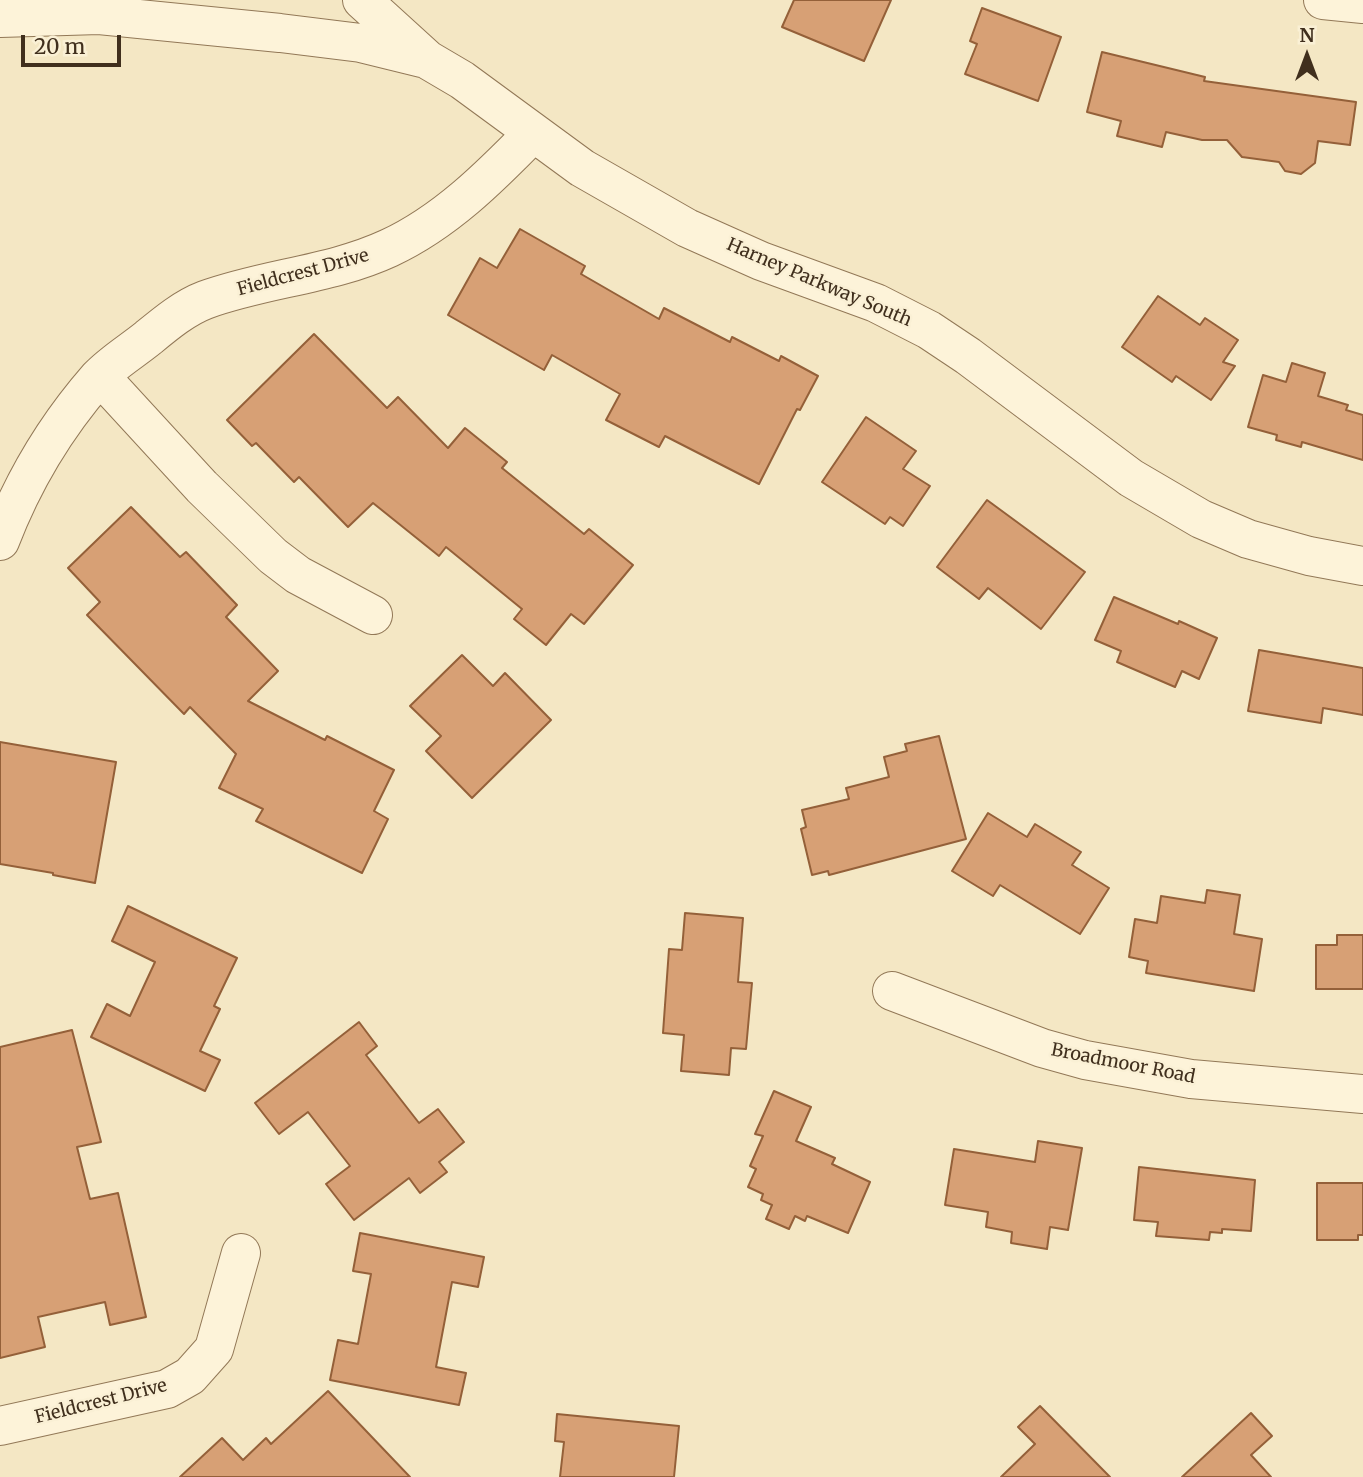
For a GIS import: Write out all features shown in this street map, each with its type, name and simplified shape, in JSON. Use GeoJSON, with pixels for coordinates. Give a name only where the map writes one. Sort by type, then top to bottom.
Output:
{"type":"FeatureCollection","features":[{"type":"Feature","properties":{"kind":"street"},"geometry":{"type":"LineString","coordinates":[[280,33],[330,14],[348,0]]}},
{"type":"Feature","properties":{"kind":"street"},"geometry":{"type":"LineString","coordinates":[[362,0],[428,60]]}},
{"type":"Feature","properties":{"kind":"street"},"geometry":{"type":"LineString","coordinates":[[398,0],[406,24],[428,60]]}},
{"type":"Feature","properties":{"kind":"street"},"geometry":{"type":"LineString","coordinates":[[1323,0],[1363,4]]}},
{"type":"Feature","properties":{"kind":"street"},"geometry":{"type":"LineString","coordinates":[[0,18],[99,15],[361,43],[428,60]]}},
{"type":"Feature","properties":{"kind":"street","name":"Harney Parkway South"},"geometry":{"type":"LineString","coordinates":[[428,60],[462,80],[582,168],[687,228],[761,261],[876,303],[929,330],[1131,478],[1201,519],[1248,539],[1309,556],[1363,566]]}},
{"type":"Feature","properties":{"kind":"street","name":"Fieldcrest Drive"},"geometry":{"type":"LineString","coordinates":[[0,541],[30,472],[54,434],[100,376],[169,321],[202,301],[258,284],[355,262],[413,236],[442,216],[496,171],[533,133]]}},
{"type":"Feature","properties":{"kind":"street"},"geometry":{"type":"LineString","coordinates":[[100,376],[202,487],[273,556],[298,575],[373,615]]}},
{"type":"Feature","properties":{"kind":"street","name":"Broadmoor Road"},"geometry":{"type":"LineString","coordinates":[[892,991],[1042,1048],[1085,1060],[1191,1079],[1363,1094]]}},
{"type":"Feature","properties":{"kind":"street","name":"Fieldcrest Drive"},"geometry":{"type":"LineString","coordinates":[[0,1426],[167,1389],[190,1376],[215,1349],[241,1253]]}},
{"type":"Feature","properties":{"kind":"building"},"geometry":{"type":"Polygon","coordinates":[[[794,0],[891,0],[864,61],[782,27],[794,0]]]}},
{"type":"Feature","properties":{"kind":"building"},"geometry":{"type":"Polygon","coordinates":[[[982,8],[1061,37],[1038,101],[965,74],[977,44],[970,41],[982,8]]]}},
{"type":"Feature","properties":{"kind":"building"},"geometry":{"type":"Polygon","coordinates":[[[1102,52],[1205,77],[1204,81],[1356,102],[1350,145],[1318,141],[1315,163],[1301,174],[1285,171],[1279,162],[1242,157],[1227,140],[1202,140],[1166,132],[1162,147],[1117,136],[1121,121],[1087,112],[1102,52]]]}},
{"type":"Feature","properties":{"kind":"building"},"geometry":{"type":"Polygon","coordinates":[[[520,229],[585,266],[581,274],[659,319],[664,308],[730,342],[732,337],[779,361],[781,356],[818,376],[800,410],[797,409],[759,484],[665,436],[659,447],[606,420],[620,394],[552,355],[544,370],[448,315],[480,258],[497,268],[520,229]]]}},
{"type":"Feature","properties":{"kind":"building"},"geometry":{"type":"Polygon","coordinates":[[[1158,296],[1200,325],[1205,318],[1238,340],[1223,362],[1235,366],[1211,400],[1176,376],[1172,382],[1122,347],[1158,296]]]}},
{"type":"Feature","properties":{"kind":"building"},"geometry":{"type":"Polygon","coordinates":[[[314,334],[387,408],[398,397],[448,448],[465,428],[507,462],[502,468],[584,534],[589,529],[633,565],[584,624],[571,614],[546,645],[514,619],[522,609],[446,547],[439,556],[373,503],[348,527],[299,477],[294,482],[256,443],[252,446],[227,420],[314,334]]]}},
{"type":"Feature","properties":{"kind":"building"},"geometry":{"type":"Polygon","coordinates":[[[1292,363],[1325,373],[1318,396],[1348,405],[1346,410],[1363,415],[1363,460],[1302,442],[1301,447],[1276,440],[1277,435],[1248,427],[1263,375],[1286,382],[1292,363]]]}},
{"type":"Feature","properties":{"kind":"building"},"geometry":{"type":"Polygon","coordinates":[[[866,417],[916,451],[903,469],[930,486],[903,526],[890,517],[885,524],[822,482],[866,417]]]}},
{"type":"Feature","properties":{"kind":"building"},"geometry":{"type":"Polygon","coordinates":[[[987,500],[1085,572],[1041,629],[988,588],[979,599],[937,567],[987,500]]]}},
{"type":"Feature","properties":{"kind":"building"},"geometry":{"type":"Polygon","coordinates":[[[131,507],[180,557],[186,552],[237,605],[226,617],[278,671],[248,701],[325,740],[327,736],[394,770],[374,811],[388,819],[362,873],[256,821],[263,809],[219,788],[236,754],[190,707],[184,714],[87,615],[100,602],[68,568],[131,507]]]}},
{"type":"Feature","properties":{"kind":"building"},"geometry":{"type":"Polygon","coordinates":[[[1114,597],[1217,638],[1199,679],[1182,671],[1175,687],[1117,662],[1121,651],[1095,640],[1114,597]]]}},
{"type":"Feature","properties":{"kind":"building"},"geometry":{"type":"Polygon","coordinates":[[[1259,650],[1363,668],[1363,715],[1323,708],[1321,723],[1248,711],[1259,650]]]}},
{"type":"Feature","properties":{"kind":"building"},"geometry":{"type":"Polygon","coordinates":[[[462,655],[493,686],[505,673],[551,720],[472,798],[426,751],[441,736],[410,706],[462,655]]]}},
{"type":"Feature","properties":{"kind":"building"},"geometry":{"type":"Polygon","coordinates":[[[939,736],[966,839],[829,875],[828,871],[812,875],[801,829],[806,827],[802,810],[849,799],[846,788],[889,777],[884,757],[907,751],[905,744],[939,736]]]}},
{"type":"Feature","properties":{"kind":"building"},"geometry":{"type":"Polygon","coordinates":[[[0,742],[116,762],[95,883],[0,864],[0,742]]]}},
{"type":"Feature","properties":{"kind":"building"},"geometry":{"type":"Polygon","coordinates":[[[988,813],[1027,837],[1035,824],[1081,852],[1072,865],[1109,888],[1080,934],[1000,885],[993,896],[952,871],[988,813]]]}},
{"type":"Feature","properties":{"kind":"building"},"geometry":{"type":"Polygon","coordinates":[[[1207,890],[1240,895],[1234,934],[1262,939],[1254,991],[1146,973],[1148,961],[1129,957],[1135,919],[1157,923],[1161,896],[1205,903],[1207,890]]]}},
{"type":"Feature","properties":{"kind":"building"},"geometry":{"type":"Polygon","coordinates":[[[128,906],[237,958],[214,1006],[220,1009],[200,1051],[220,1060],[205,1091],[91,1037],[107,1004],[130,1016],[155,962],[112,941],[128,906]]]}},
{"type":"Feature","properties":{"kind":"building"},"geometry":{"type":"Polygon","coordinates":[[[685,913],[743,918],[738,982],[752,983],[746,1049],[731,1048],[729,1075],[681,1071],[684,1035],[663,1033],[669,949],[682,950],[685,913]]]}},
{"type":"Feature","properties":{"kind":"building"},"geometry":{"type":"Polygon","coordinates":[[[1337,935],[1363,935],[1363,989],[1316,989],[1316,945],[1337,945],[1337,935]]]}},
{"type":"Feature","properties":{"kind":"building"},"geometry":{"type":"Polygon","coordinates":[[[359,1022],[377,1046],[366,1055],[419,1123],[438,1109],[464,1142],[439,1162],[447,1172],[420,1193],[409,1178],[354,1220],[326,1184],[350,1166],[308,1112],[279,1134],[255,1103],[359,1022]]]}},
{"type":"Feature","properties":{"kind":"building"},"geometry":{"type":"Polygon","coordinates":[[[72,1030],[101,1142],[77,1147],[90,1199],[118,1193],[146,1317],[110,1325],[105,1302],[38,1317],[45,1347],[0,1358],[0,1047],[72,1030]]]}},
{"type":"Feature","properties":{"kind":"building"},"geometry":{"type":"Polygon","coordinates":[[[774,1091],[811,1107],[796,1141],[835,1158],[832,1164],[870,1182],[848,1233],[807,1216],[805,1221],[795,1216],[789,1229],[766,1219],[772,1205],[761,1200],[763,1194],[748,1187],[756,1169],[750,1166],[763,1136],[755,1134],[774,1091]]]}},
{"type":"Feature","properties":{"kind":"building"},"geometry":{"type":"Polygon","coordinates":[[[1038,1141],[1082,1148],[1068,1230],[1050,1227],[1047,1249],[1011,1243],[1012,1232],[986,1227],[988,1212],[945,1205],[954,1149],[1035,1162],[1038,1141]]]}},
{"type":"Feature","properties":{"kind":"building"},"geometry":{"type":"Polygon","coordinates":[[[1139,1167],[1255,1180],[1251,1231],[1222,1229],[1222,1233],[1210,1232],[1209,1240],[1156,1236],[1158,1222],[1134,1220],[1139,1167]]]}},
{"type":"Feature","properties":{"kind":"building"},"geometry":{"type":"Polygon","coordinates":[[[1317,1183],[1363,1183],[1363,1235],[1358,1235],[1358,1240],[1317,1240],[1317,1183]]]}},
{"type":"Feature","properties":{"kind":"building"},"geometry":{"type":"Polygon","coordinates":[[[360,1233],[484,1257],[478,1287],[452,1282],[436,1367],[466,1373],[459,1405],[330,1380],[338,1340],[358,1344],[371,1274],[353,1271],[360,1233]]]}},
{"type":"Feature","properties":{"kind":"building"},"geometry":{"type":"Polygon","coordinates":[[[328,1391],[410,1477],[180,1477],[222,1438],[243,1460],[266,1438],[271,1444],[328,1391]]]}},
{"type":"Feature","properties":{"kind":"building"},"geometry":{"type":"Polygon","coordinates":[[[1040,1406],[1110,1477],[1001,1477],[1035,1444],[1018,1427],[1040,1406]]]}},
{"type":"Feature","properties":{"kind":"building"},"geometry":{"type":"Polygon","coordinates":[[[1251,1413],[1272,1436],[1251,1455],[1271,1477],[1182,1477],[1251,1413]]]}},
{"type":"Feature","properties":{"kind":"building"},"geometry":{"type":"Polygon","coordinates":[[[557,1414],[679,1426],[674,1477],[560,1477],[564,1442],[555,1441],[557,1414]]]}}]}
